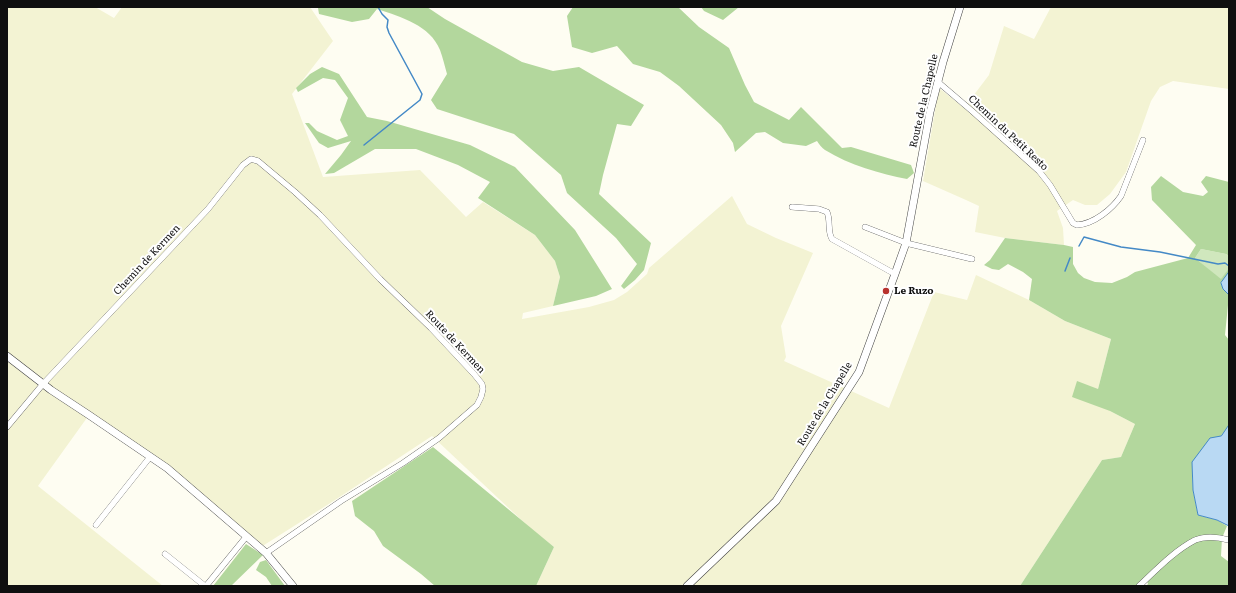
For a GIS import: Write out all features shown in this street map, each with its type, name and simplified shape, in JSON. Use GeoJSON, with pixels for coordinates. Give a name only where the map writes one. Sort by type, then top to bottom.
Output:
{"type":"FeatureCollection","features":[{"type":"Feature","properties":{"kind":"street","name":"Route de la Chapelle"},"geometry":{"type":"LineString","coordinates":[[687,586],[776,501],[858,372],[906,243],[930,112],[960,7]]}},
{"type":"Feature","properties":{"kind":"street","name":"Chemin du Petit Resto"},"geometry":{"type":"LineString","coordinates":[[938,82],[978,116],[1039,172],[1050,185],[1073,223],[1077,225],[1085,224],[1098,217],[1110,209],[1122,196],[1143,140]]}},
{"type":"Feature","properties":{"kind":"street","name":"Chemin de Kermen"},"geometry":{"type":"LineString","coordinates":[[43,384],[208,209],[243,164],[251,159],[265,167]]}},
{"type":"Feature","properties":{"kind":"street","name":"Route de Kermen"},"geometry":{"type":"LineString","coordinates":[[265,167],[320,215],[380,279],[431,328],[482,384],[482,398],[471,410],[439,438],[403,463],[341,501],[268,550],[266,553]]}},
{"type":"Feature","properties":{"kind":"street"},"geometry":{"type":"LineString","coordinates":[[792,207],[827,212],[829,216],[829,234],[832,239],[895,274]]}},
{"type":"Feature","properties":{"kind":"street"},"geometry":{"type":"LineString","coordinates":[[865,227],[906,243],[972,259]]}},
{"type":"Feature","properties":{"kind":"street"},"geometry":{"type":"LineString","coordinates":[[7,356],[43,384],[167,468],[266,553],[293,586]]}},
{"type":"Feature","properties":{"kind":"street"},"geometry":{"type":"LineString","coordinates":[[7,427],[43,384]]}},
{"type":"Feature","properties":{"kind":"street"},"geometry":{"type":"LineString","coordinates":[[96,525],[150,457]]}},
{"type":"Feature","properties":{"kind":"street"},"geometry":{"type":"LineString","coordinates":[[165,554],[206,586],[246,537]]}},
{"type":"Feature","properties":{"kind":"street"},"geometry":{"type":"LineString","coordinates":[[1139,586],[1175,553],[1196,540],[1210,537],[1229,540]]}},
{"type":"Feature","properties":{"kind":"green space"},"geometry":{"type":"Polygon","coordinates":[[[7,7],[95,7],[114,18],[122,7],[310,7],[333,41],[292,94],[323,177],[420,170],[466,217],[483,202],[535,235],[555,261],[560,277],[553,306],[523,313],[522,319],[589,307],[614,300],[627,292],[647,274],[649,268],[732,196],[747,224],[813,253],[781,326],[786,357],[784,361],[889,408],[934,292],[967,300],[976,275],[1029,300],[1065,321],[1111,339],[1098,389],[1110,411],[1135,424],[1121,457],[1102,460],[1020,586],[536,586],[554,547],[531,529],[432,436],[261,547],[167,468],[89,415],[38,486],[163,586],[7,586],[7,7]]]}},
{"type":"Feature","properties":{"kind":"green space"},"geometry":{"type":"Polygon","coordinates":[[[427,7],[445,19],[522,62],[553,71],[579,67],[644,105],[631,126],[617,124],[599,194],[651,243],[644,270],[624,289],[621,286],[637,264],[616,238],[567,193],[561,175],[514,134],[437,109],[431,100],[447,74],[440,50],[435,41],[422,28],[396,15],[377,9],[369,19],[352,22],[319,14],[318,8],[427,7]]]}},
{"type":"Feature","properties":{"kind":"green space"},"geometry":{"type":"Polygon","coordinates":[[[573,7],[678,7],[699,27],[729,48],[754,102],[789,120],[801,107],[842,148],[851,147],[911,165],[914,173],[907,179],[876,172],[834,155],[824,149],[817,141],[806,146],[783,143],[765,132],[756,133],[735,152],[733,143],[721,125],[679,86],[660,72],[633,64],[617,46],[592,53],[572,47],[567,16],[573,7]]]}},
{"type":"Feature","properties":{"kind":"green space"},"geometry":{"type":"Polygon","coordinates":[[[701,7],[739,7],[723,20],[704,11],[701,7]]]}},
{"type":"Feature","properties":{"kind":"green space"},"geometry":{"type":"Polygon","coordinates":[[[1051,7],[1229,7],[1229,89],[1173,81],[1160,87],[1151,101],[1126,172],[1110,194],[1097,205],[1085,205],[1073,200],[1057,211],[1063,228],[1064,245],[1005,238],[975,232],[979,206],[923,181],[939,88],[964,108],[989,75],[1004,26],[1034,39],[1051,7]]]}},
{"type":"Feature","properties":{"kind":"green space"},"geometry":{"type":"Polygon","coordinates":[[[322,67],[339,74],[367,117],[387,121],[470,145],[515,167],[575,230],[612,289],[596,296],[553,306],[560,277],[555,261],[535,235],[478,198],[490,182],[458,165],[416,149],[375,149],[334,173],[325,174],[351,141],[328,148],[319,143],[305,123],[309,123],[317,131],[337,140],[348,136],[340,120],[348,98],[335,80],[323,78],[298,92],[296,88],[310,74],[322,67]]]}},
{"type":"Feature","properties":{"kind":"green space"},"geometry":{"type":"Polygon","coordinates":[[[1161,176],[1183,192],[1203,196],[1208,192],[1201,182],[1206,176],[1229,182],[1229,256],[1226,254],[1201,249],[1195,258],[1221,279],[1229,268],[1229,272],[1221,283],[1223,289],[1229,295],[1225,335],[1229,340],[1229,425],[1221,436],[1192,462],[1193,490],[1198,515],[1217,520],[1227,526],[1222,538],[1221,556],[1229,562],[1229,586],[1147,586],[1148,583],[1146,581],[1141,586],[1020,586],[1102,460],[1121,457],[1135,424],[1110,411],[1072,397],[1077,381],[1098,389],[1111,339],[1065,321],[1029,300],[1032,279],[1023,272],[1008,264],[999,270],[992,269],[984,265],[990,260],[1005,238],[1073,247],[1073,264],[1078,273],[1084,278],[1095,282],[1112,283],[1135,272],[1188,258],[1196,245],[1152,200],[1151,187],[1161,176]]]}},
{"type":"Feature","properties":{"kind":"green space"},"geometry":{"type":"Polygon","coordinates":[[[1201,249],[1226,254],[1229,256],[1229,268],[1221,280],[1195,258],[1201,249]]]}},
{"type":"Feature","properties":{"kind":"green space"},"geometry":{"type":"Polygon","coordinates":[[[433,447],[554,547],[536,586],[435,586],[383,546],[374,531],[355,516],[352,501],[433,447]]]}},
{"type":"Feature","properties":{"kind":"green space"},"geometry":{"type":"Polygon","coordinates":[[[246,544],[263,555],[231,586],[213,586],[246,544]]]}},
{"type":"Feature","properties":{"kind":"green space"},"geometry":{"type":"Polygon","coordinates":[[[266,560],[285,586],[272,586],[266,577],[256,570],[260,562],[266,560]]]}},
{"type":"Feature","properties":{"kind":"water"},"geometry":{"type":"Polygon","coordinates":[[[1229,272],[1229,295],[1223,289],[1221,283],[1229,272]]]}},
{"type":"Feature","properties":{"kind":"water"},"geometry":{"type":"Polygon","coordinates":[[[1229,425],[1229,526],[1217,520],[1198,515],[1193,490],[1192,462],[1210,438],[1221,436],[1229,425]]]}},
{"type":"Feature","properties":{"kind":"waterway"},"geometry":{"type":"LineString","coordinates":[[364,145],[420,100],[422,94],[389,33],[387,27],[388,20],[378,7]]}},
{"type":"Feature","properties":{"kind":"waterway"},"geometry":{"type":"LineString","coordinates":[[1079,246],[1084,237],[1121,247],[1160,252],[1218,264],[1225,263],[1229,266]]}},
{"type":"Feature","properties":{"kind":"waterway"},"geometry":{"type":"LineString","coordinates":[[1065,271],[1070,258]]}},
{"type":"Feature","properties":{"kind":"place","name":"Le Ruzo"},"geometry":{"type":"Point","coordinates":[886,291]}}]}
